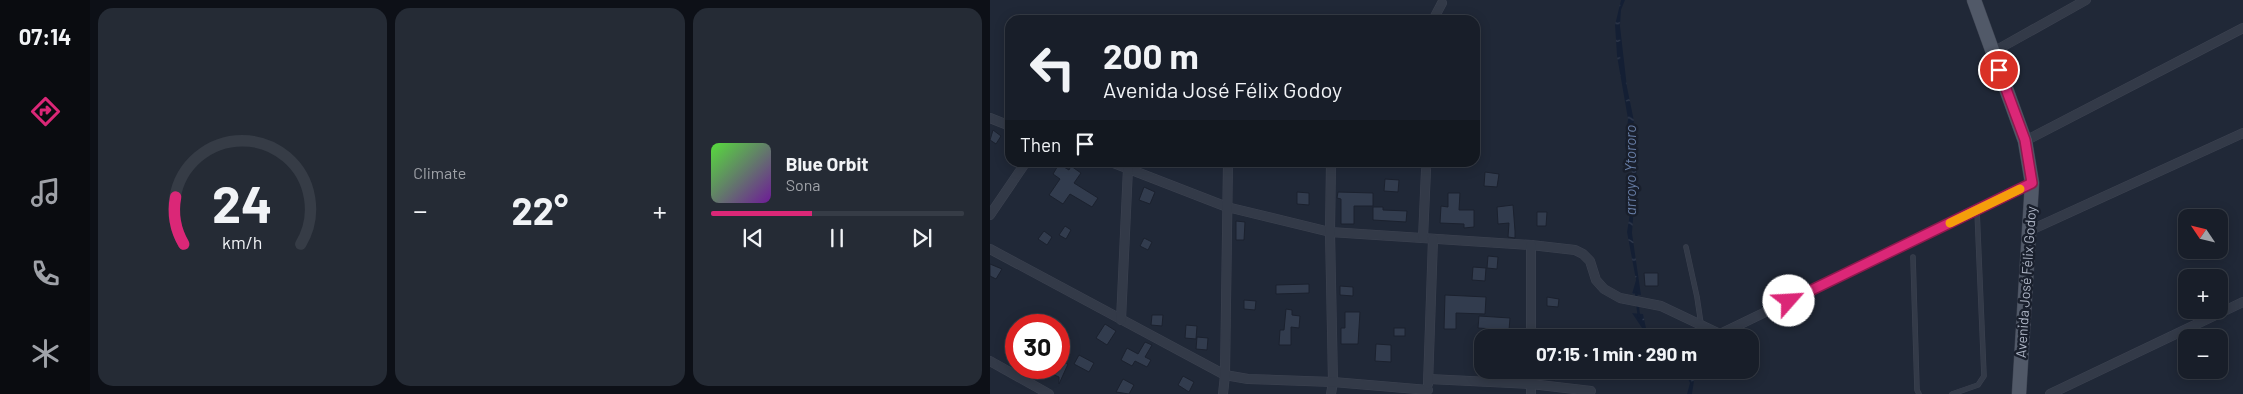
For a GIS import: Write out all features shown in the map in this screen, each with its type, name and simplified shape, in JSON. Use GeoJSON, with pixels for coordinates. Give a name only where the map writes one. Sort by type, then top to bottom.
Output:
{"type":"FeatureCollection","features":[{"type":"Feature","properties":{"kind":"main road","name":"Avenida José Félix Godoy"},"geometry":{"type":"LineString","coordinates":[[1974,0],[2025,140],[2032,183],[2031,230],[2019,394]]}},
{"type":"Feature","properties":{"kind":"street"},"geometry":{"type":"LineString","coordinates":[[1993,52],[2086,0]]}},
{"type":"Feature","properties":{"kind":"street"},"geometry":{"type":"LineString","coordinates":[[1436,15],[1442,3]]}},
{"type":"Feature","properties":{"kind":"street"},"geometry":{"type":"LineString","coordinates":[[2025,140],[2243,28]]}},
{"type":"Feature","properties":{"kind":"street"},"geometry":{"type":"LineString","coordinates":[[990,118],[1005,124]]}},
{"type":"Feature","properties":{"kind":"street"},"geometry":{"type":"LineString","coordinates":[[2031,230],[2243,133]]}},
{"type":"Feature","properties":{"kind":"street"},"geometry":{"type":"LineString","coordinates":[[990,215],[1023,167]]}},
{"type":"Feature","properties":{"kind":"street"},"geometry":{"type":"LineString","coordinates":[[1125,167],[1227,207],[1330,232],[1575,250],[1583,254],[1590,261],[1596,280],[1604,289],[1624,299],[1661,306],[1720,334],[2032,183]]}},
{"type":"Feature","properties":{"kind":"street"},"geometry":{"type":"LineString","coordinates":[[1223,394],[1225,375],[1228,167]]}},
{"type":"Feature","properties":{"kind":"street"},"geometry":{"type":"LineString","coordinates":[[1330,167],[1333,382],[1331,394]]}},
{"type":"Feature","properties":{"kind":"street"},"geometry":{"type":"LineString","coordinates":[[1121,320],[1128,168]]}},
{"type":"Feature","properties":{"kind":"street"},"geometry":{"type":"LineString","coordinates":[[990,249],[1225,375],[1248,379],[1333,382],[1428,392],[1426,170]]}},
{"type":"Feature","properties":{"kind":"street"},"geometry":{"type":"LineString","coordinates":[[1531,329],[1532,246]]}},
{"type":"Feature","properties":{"kind":"street"},"geometry":{"type":"LineString","coordinates":[[2050,394],[2243,302]]}},
{"type":"Feature","properties":{"kind":"street"},"geometry":{"type":"LineString","coordinates":[[990,361],[1049,394]]}},
{"type":"Feature","properties":{"kind":"street"},"geometry":{"type":"LineString","coordinates":[[1429,379],[1531,384],[1591,391]]}},
{"type":"Feature","properties":{"kind":"street"},"geometry":{"type":"LineString","coordinates":[[1531,379],[1531,394]]}},
{"type":"Feature","properties":{"kind":"lane"},"geometry":{"type":"LineString","coordinates":[[1952,394],[1978,385],[1984,376],[1977,210]]}},
{"type":"Feature","properties":{"kind":"lane"},"geometry":{"type":"LineString","coordinates":[[1686,247],[1698,297],[1701,325]]}},
{"type":"Feature","properties":{"kind":"lane"},"geometry":{"type":"LineString","coordinates":[[1913,257],[1917,390],[1920,394]]}},
{"type":"Feature","properties":{"kind":"water"},"geometry":{"type":"Polygon","coordinates":[[[1621,0],[1625,0],[1621,10],[1620,26],[1627,87],[1634,121],[1629,143],[1637,164],[1632,233],[1641,295],[1632,294],[1636,280],[1627,232],[1631,207],[1632,162],[1625,146],[1628,119],[1617,56],[1615,25],[1621,0]]]}},
{"type":"Feature","properties":{"kind":"water"},"geometry":{"type":"Polygon","coordinates":[[[1632,313],[1643,314],[1647,329],[1643,329],[1632,313]]]}},
{"type":"Feature","properties":{"kind":"water"},"geometry":{"type":"Polygon","coordinates":[[[1688,379],[1693,379],[1692,394],[1687,394],[1690,383],[1688,379]]]}},
{"type":"Feature","properties":{"kind":"building"},"geometry":{"type":"Polygon","coordinates":[[[993,130],[1001,136],[996,144],[990,140],[993,130]]]}},
{"type":"Feature","properties":{"kind":"building"},"geometry":{"type":"Polygon","coordinates":[[[1057,167],[1064,167],[1069,170],[1072,167],[1081,173],[1074,183],[1098,198],[1092,207],[1070,194],[1063,204],[1049,195],[1060,179],[1053,174],[1057,167]]]}},
{"type":"Feature","properties":{"kind":"building"},"geometry":{"type":"Polygon","coordinates":[[[1485,172],[1499,174],[1497,187],[1484,186],[1485,172]]]}},
{"type":"Feature","properties":{"kind":"building"},"geometry":{"type":"Polygon","coordinates":[[[1385,179],[1399,180],[1398,192],[1384,191],[1385,179]]]}},
{"type":"Feature","properties":{"kind":"building"},"geometry":{"type":"Polygon","coordinates":[[[1144,187],[1155,192],[1150,204],[1139,200],[1144,187]]]}},
{"type":"Feature","properties":{"kind":"building"},"geometry":{"type":"Polygon","coordinates":[[[1297,192],[1309,193],[1309,205],[1297,204],[1297,192]]]}},
{"type":"Feature","properties":{"kind":"building"},"geometry":{"type":"Polygon","coordinates":[[[1338,192],[1373,193],[1373,206],[1354,206],[1354,224],[1341,224],[1341,199],[1337,198],[1338,192]]]}},
{"type":"Feature","properties":{"kind":"building"},"geometry":{"type":"Polygon","coordinates":[[[1448,193],[1460,193],[1459,210],[1474,210],[1474,227],[1464,228],[1464,224],[1440,223],[1441,206],[1448,207],[1448,193]]]}},
{"type":"Feature","properties":{"kind":"building"},"geometry":{"type":"Polygon","coordinates":[[[1513,205],[1515,238],[1508,237],[1509,223],[1498,224],[1497,207],[1513,205]]]}},
{"type":"Feature","properties":{"kind":"building"},"geometry":{"type":"Polygon","coordinates":[[[1373,207],[1383,207],[1383,210],[1407,211],[1406,222],[1373,220],[1373,207]]]}},
{"type":"Feature","properties":{"kind":"building"},"geometry":{"type":"Polygon","coordinates":[[[1537,212],[1547,212],[1546,226],[1537,226],[1537,212]]]}},
{"type":"Feature","properties":{"kind":"building"},"geometry":{"type":"Polygon","coordinates":[[[1236,221],[1245,222],[1244,240],[1236,240],[1236,221]]]}},
{"type":"Feature","properties":{"kind":"building"},"geometry":{"type":"Polygon","coordinates":[[[1065,226],[1071,230],[1066,239],[1059,235],[1065,226]]]}},
{"type":"Feature","properties":{"kind":"building"},"geometry":{"type":"Polygon","coordinates":[[[1044,231],[1052,237],[1047,245],[1038,239],[1044,231]]]}},
{"type":"Feature","properties":{"kind":"building"},"geometry":{"type":"Polygon","coordinates":[[[1144,238],[1152,242],[1148,250],[1140,246],[1144,238]]]}},
{"type":"Feature","properties":{"kind":"building"},"geometry":{"type":"Polygon","coordinates":[[[1488,256],[1498,257],[1497,269],[1487,268],[1488,256]]]}},
{"type":"Feature","properties":{"kind":"building"},"geometry":{"type":"Polygon","coordinates":[[[990,264],[1002,269],[996,279],[990,276],[990,264]]]}},
{"type":"Feature","properties":{"kind":"building"},"geometry":{"type":"Polygon","coordinates":[[[1473,267],[1486,268],[1485,281],[1472,280],[1473,267]]]}},
{"type":"Feature","properties":{"kind":"building"},"geometry":{"type":"Polygon","coordinates":[[[1644,273],[1658,273],[1658,286],[1645,286],[1644,273]]]}},
{"type":"Feature","properties":{"kind":"building"},"geometry":{"type":"Polygon","coordinates":[[[1309,284],[1309,293],[1276,294],[1276,285],[1309,284]]]}},
{"type":"Feature","properties":{"kind":"building"},"geometry":{"type":"Polygon","coordinates":[[[1340,286],[1353,287],[1353,296],[1340,295],[1340,286]]]}},
{"type":"Feature","properties":{"kind":"building"},"geometry":{"type":"Polygon","coordinates":[[[1445,295],[1486,297],[1485,314],[1456,313],[1456,329],[1444,329],[1445,295]]]}},
{"type":"Feature","properties":{"kind":"building"},"geometry":{"type":"Polygon","coordinates":[[[1547,297],[1559,299],[1558,307],[1547,306],[1547,297]]]}},
{"type":"Feature","properties":{"kind":"building"},"geometry":{"type":"Polygon","coordinates":[[[1244,300],[1256,301],[1255,310],[1244,309],[1244,300]]]}},
{"type":"Feature","properties":{"kind":"building"},"geometry":{"type":"Polygon","coordinates":[[[1286,309],[1292,310],[1292,315],[1300,316],[1299,328],[1291,327],[1291,345],[1279,345],[1280,330],[1284,330],[1286,309]]]}},
{"type":"Feature","properties":{"kind":"building"},"geometry":{"type":"Polygon","coordinates":[[[1345,312],[1360,312],[1358,344],[1341,344],[1341,328],[1345,328],[1345,312]]]}},
{"type":"Feature","properties":{"kind":"building"},"geometry":{"type":"Polygon","coordinates":[[[1152,315],[1163,315],[1162,326],[1151,325],[1152,315]]]}},
{"type":"Feature","properties":{"kind":"building"},"geometry":{"type":"Polygon","coordinates":[[[1479,316],[1510,318],[1509,329],[1478,328],[1479,316]]]}},
{"type":"Feature","properties":{"kind":"building"},"geometry":{"type":"Polygon","coordinates":[[[1105,324],[1116,331],[1107,345],[1096,338],[1105,324]]]}},
{"type":"Feature","properties":{"kind":"building"},"geometry":{"type":"Polygon","coordinates":[[[1186,325],[1197,326],[1196,339],[1185,338],[1186,325]]]}},
{"type":"Feature","properties":{"kind":"building"},"geometry":{"type":"Polygon","coordinates":[[[1394,328],[1405,328],[1405,336],[1394,336],[1394,328]]]}},
{"type":"Feature","properties":{"kind":"building"},"geometry":{"type":"Polygon","coordinates":[[[1197,337],[1208,338],[1207,350],[1196,349],[1197,337]]]}},
{"type":"Feature","properties":{"kind":"building"},"geometry":{"type":"Polygon","coordinates":[[[1145,342],[1152,345],[1145,357],[1151,360],[1147,367],[1135,361],[1132,366],[1121,360],[1127,348],[1138,354],[1145,342]]]}},
{"type":"Feature","properties":{"kind":"building"},"geometry":{"type":"Polygon","coordinates":[[[1376,344],[1391,345],[1391,362],[1375,361],[1376,344]]]}},
{"type":"Feature","properties":{"kind":"building"},"geometry":{"type":"Polygon","coordinates":[[[1079,355],[1094,363],[1089,372],[1074,364],[1079,355]]]}},
{"type":"Feature","properties":{"kind":"building"},"geometry":{"type":"Polygon","coordinates":[[[1183,376],[1194,382],[1189,392],[1178,385],[1183,376]]]}},
{"type":"Feature","properties":{"kind":"building"},"geometry":{"type":"Polygon","coordinates":[[[1123,379],[1134,385],[1129,394],[1116,392],[1123,379]]]}},
{"type":"Feature","properties":{"kind":"waterway","name":"arroyo Ytororo"},"geometry":{"type":"LineString","coordinates":[[1636,293],[1639,317]]}},
{"type":"Feature","properties":{"kind":"slow traffic"},"geometry":{"type":"LineString","coordinates":[[1950,223],[2020,189]]}},
{"type":"Feature","properties":{"kind":"route"},"geometry":{"type":"LineString","coordinates":[[1789,301],[2032,183],[2025,140],[1999,70]]}}]}
